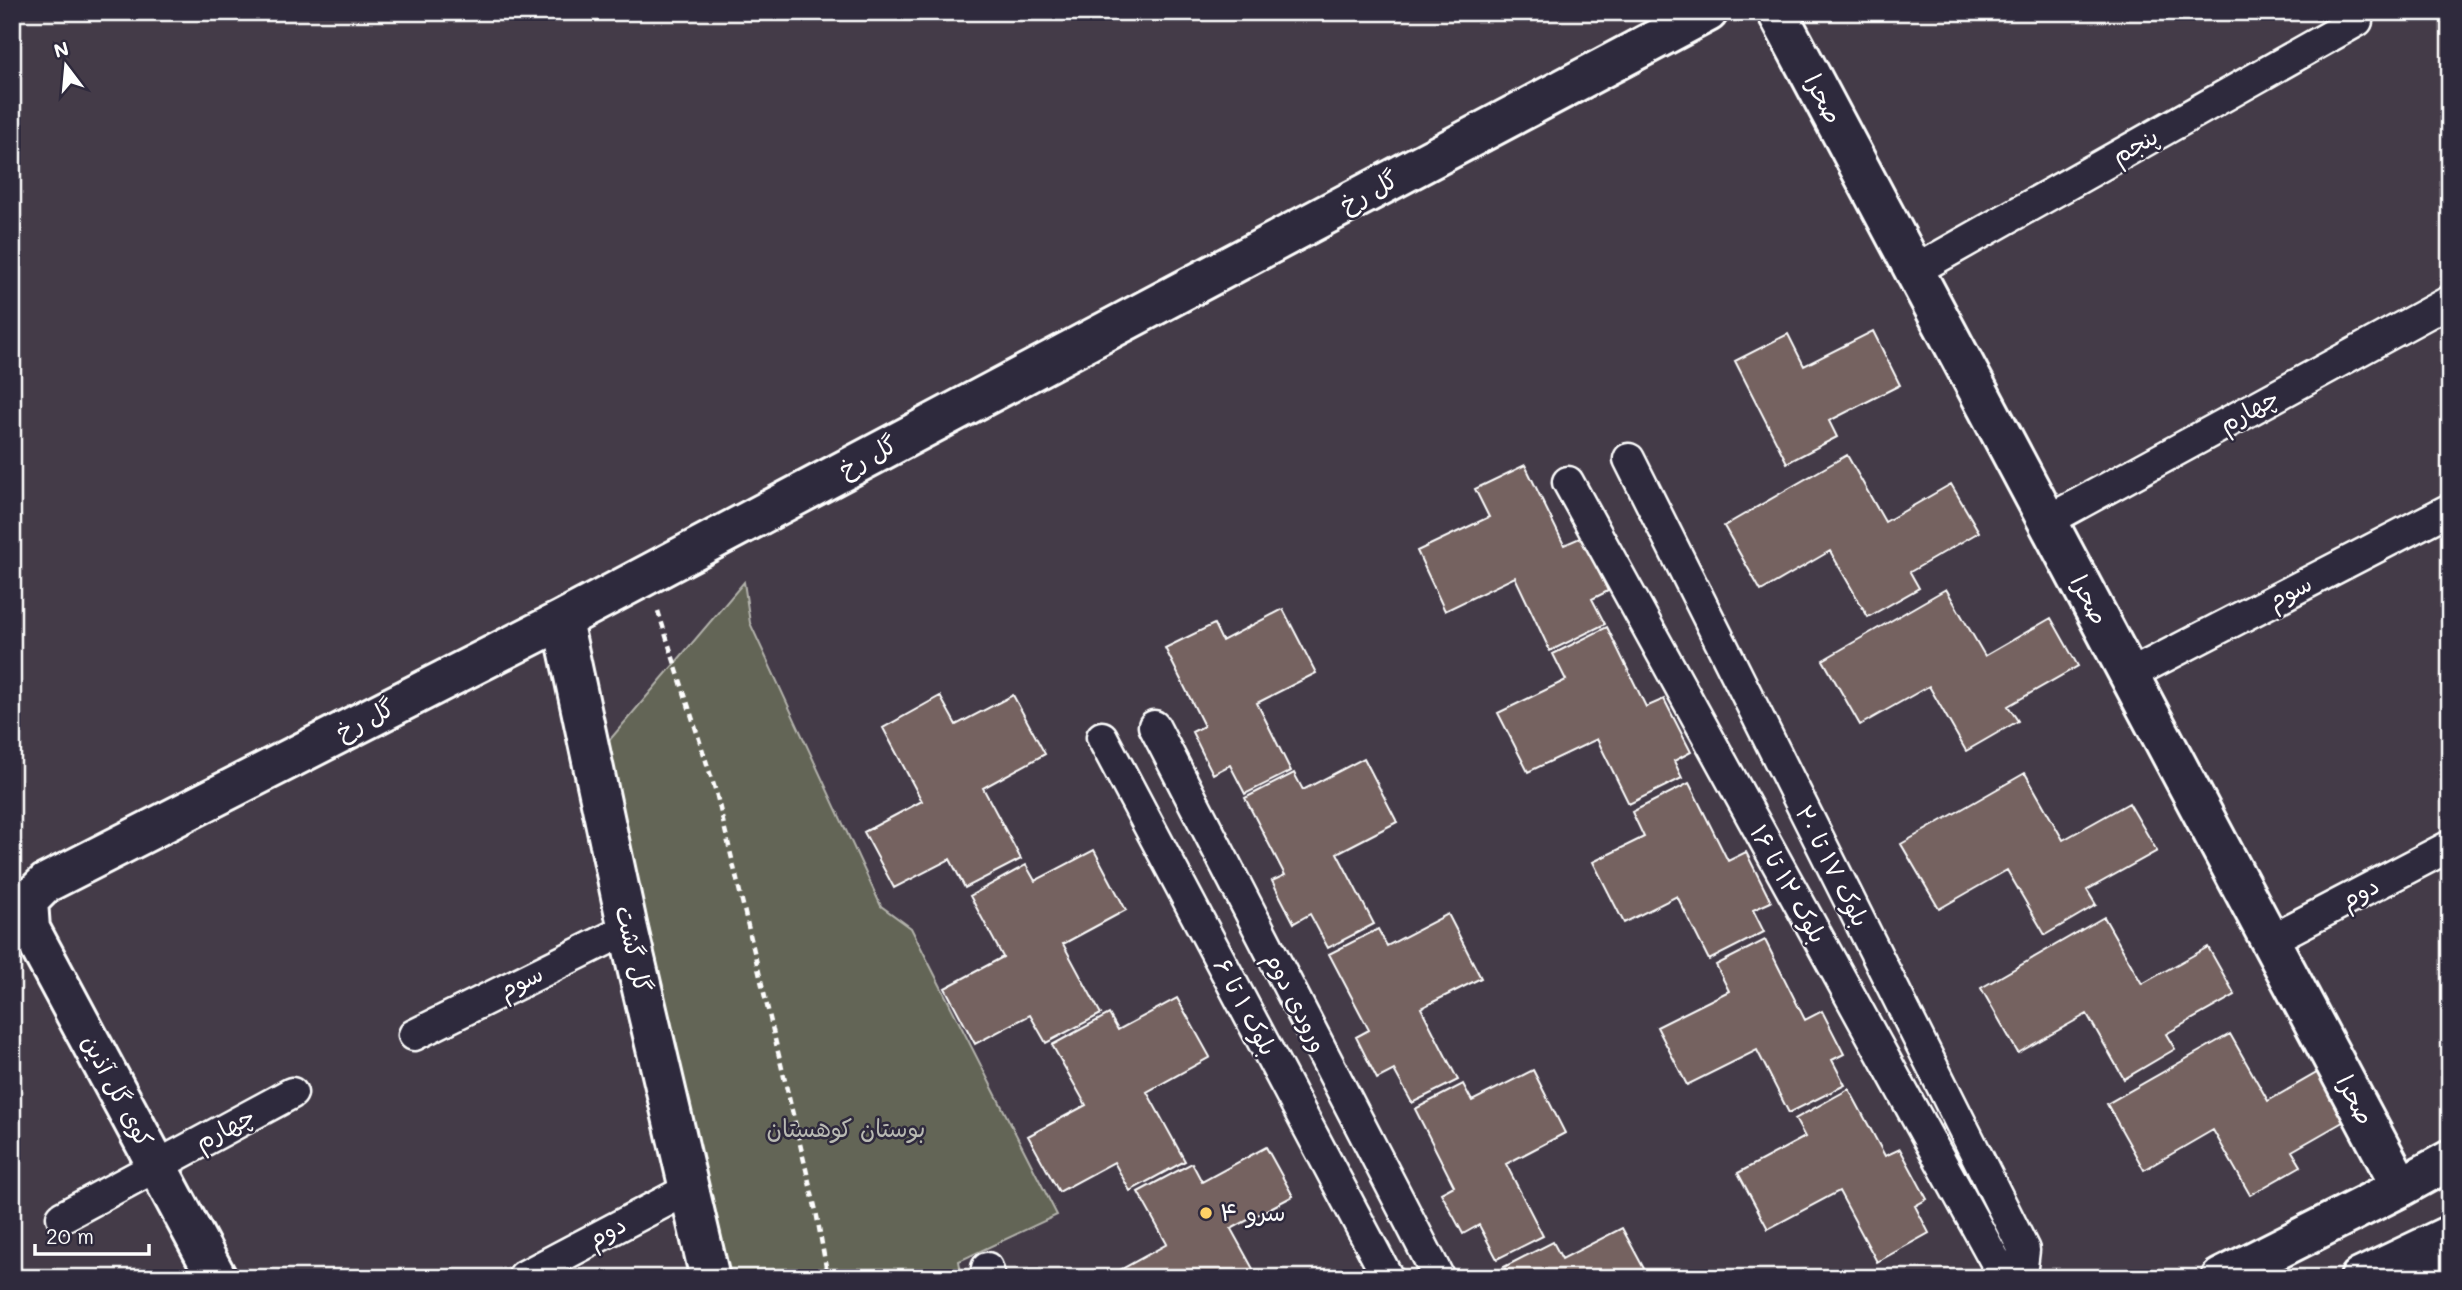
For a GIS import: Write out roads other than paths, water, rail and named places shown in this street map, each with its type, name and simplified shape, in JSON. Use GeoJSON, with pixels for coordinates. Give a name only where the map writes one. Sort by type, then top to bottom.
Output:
{"type":"FeatureCollection","features":[{"type":"Feature","properties":{"kind":"street","name":"گل رخ"},"geometry":{"type":"LineString","coordinates":[[28,901],[46,883],[562,620],[1708,12]]}},
{"type":"Feature","properties":{"kind":"street","name":"صحرا"},"geometry":{"type":"LineString","coordinates":[[1777,12],[2402,1187]]}},
{"type":"Feature","properties":{"kind":"street","name":"پنجم"},"geometry":{"type":"LineString","coordinates":[[1914,271],[2357,21]]}},
{"type":"Feature","properties":{"kind":"street","name":"چهارم"},"geometry":{"type":"LineString","coordinates":[[2047,521],[2450,301]]}},
{"type":"Feature","properties":{"kind":"street","name":"بلوک ۱۷ تا ۲۰"},"geometry":{"type":"LineString","coordinates":[[1629,459],[2024,1250],[2022,1276]]}},
{"type":"Feature","properties":{"kind":"street","name":"بلوک ۱۲ تا ۱۶"},"geometry":{"type":"LineString","coordinates":[[1568,482],[1996,1262],[2022,1276]]}},
{"type":"Feature","properties":{"kind":"street","name":"سوم"},"geometry":{"type":"LineString","coordinates":[[2129,675],[2450,509]]}},
{"type":"Feature","properties":{"kind":"street","name":"گل گشت"},"geometry":{"type":"LineString","coordinates":[[562,620],[628,929],[710,1278]]}},
{"type":"Feature","properties":{"kind":"street","name":"ورودی دوم"},"geometry":{"type":"LineString","coordinates":[[1154,726],[1439,1278]]}},
{"type":"Feature","properties":{"kind":"street","name":"بلوک ۱ تا ۶"},"geometry":{"type":"LineString","coordinates":[[1102,737],[1388,1278]]}},
{"type":"Feature","properties":{"kind":"street","name":"دوم"},"geometry":{"type":"LineString","coordinates":[[2270,940],[2450,846]]}},
{"type":"Feature","properties":{"kind":"street","name":"کوی گل آذین"},"geometry":{"type":"LineString","coordinates":[[28,901],[30,929],[216,1278]]}},
{"type":"Feature","properties":{"kind":"street","name":"سوم"},"geometry":{"type":"LineString","coordinates":[[414,1035],[628,929]]}},
{"type":"Feature","properties":{"kind":"street","name":"چهارم"},"geometry":{"type":"LineString","coordinates":[[157,1165],[292,1093]]}},
{"type":"Feature","properties":{"kind":"street"},"geometry":{"type":"LineString","coordinates":[[2221,1278],[2450,1160]]}},
{"type":"Feature","properties":{"kind":"street"},"geometry":{"type":"LineString","coordinates":[[62,1217],[157,1165]]}},
{"type":"Feature","properties":{"kind":"street","name":"دوم"},"geometry":{"type":"LineString","coordinates":[[524,1276],[689,1189]]}},
{"type":"Feature","properties":{"kind":"street"},"geometry":{"type":"LineString","coordinates":[[2360,1278],[2418,1253],[2448,1278]]}},
{"type":"Feature","properties":{"kind":"place","name":"سرو ۴"},"geometry":{"type":"Point","coordinates":[1206,1213]}},
{"type":"Feature","properties":{"kind":"park label","name":"بوستان کوهستان"},"geometry":{"type":"Point","coordinates":[846,1129]}}]}
